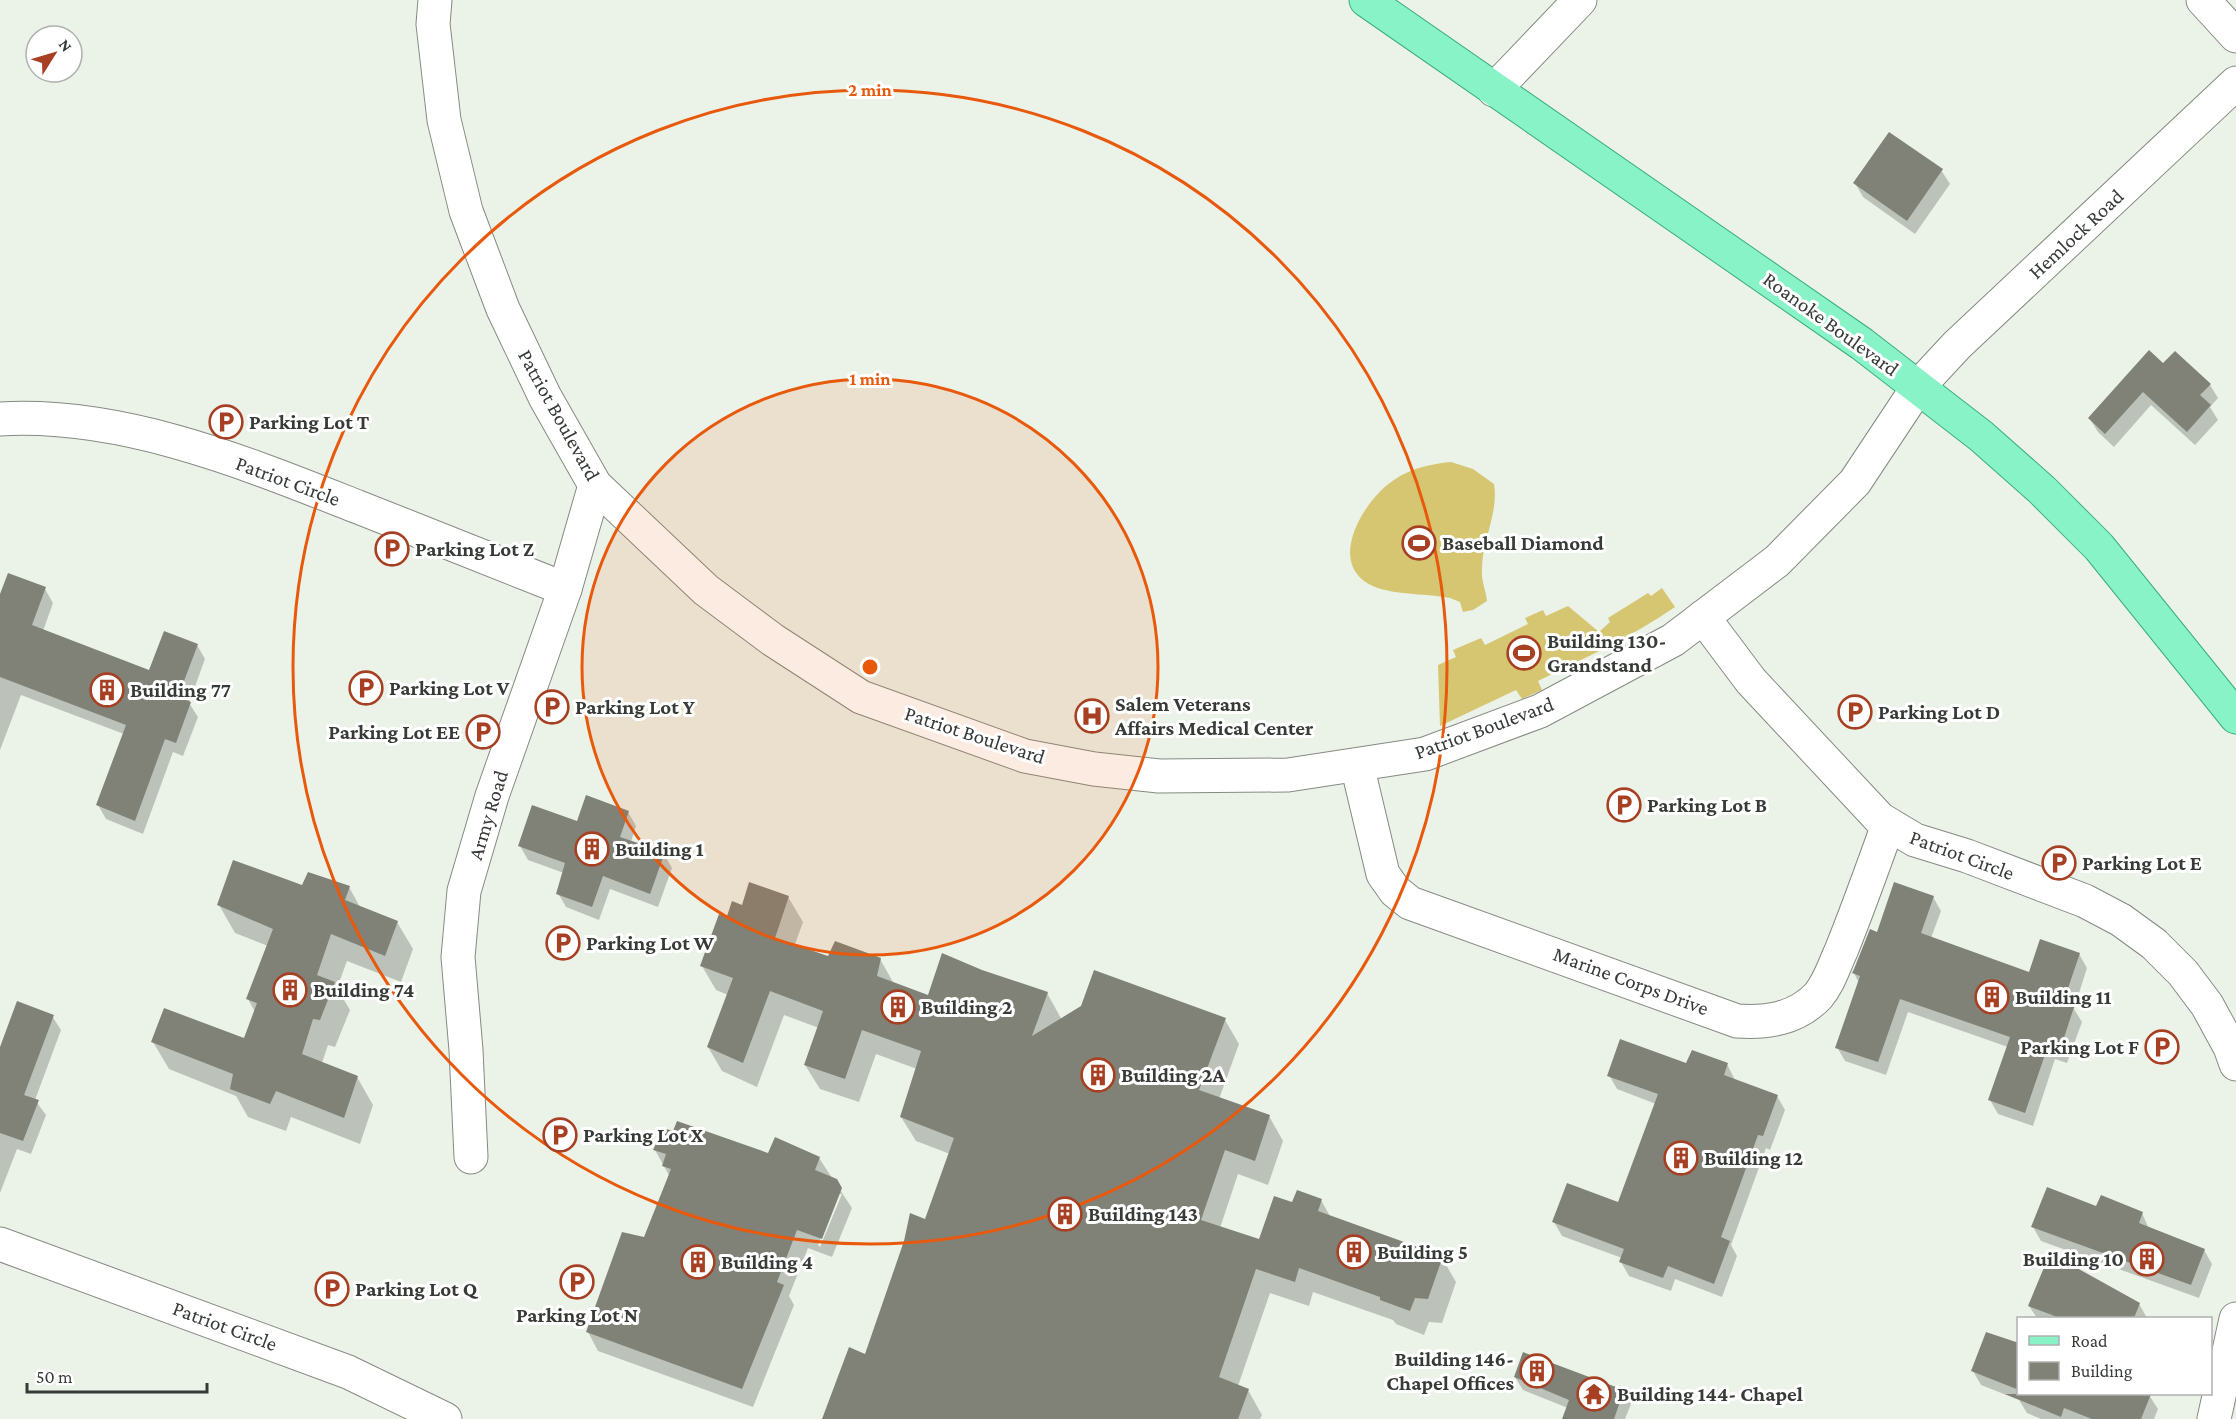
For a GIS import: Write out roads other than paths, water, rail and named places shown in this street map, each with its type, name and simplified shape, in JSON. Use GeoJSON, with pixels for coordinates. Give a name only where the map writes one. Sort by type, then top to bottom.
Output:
{"type":"FeatureCollection","features":[{"type":"Feature","properties":{"kind":"main road","name":"Roanoke Boulevard"},"geometry":{"type":"LineString","coordinates":[[1365,0],[1862,344],[1981,436],[2042,489],[2099,547],[2236,717]]}},
{"type":"Feature","properties":{"kind":"street","name":"Patriot Boulevard"},"geometry":{"type":"LineString","coordinates":[[435,0],[433,24],[444,120],[466,211],[517,338],[545,398],[595,485],[706,590],[773,640],[861,697],[1025,756],[1094,769],[1160,776],[1288,775],[1425,754],[1540,711],[1673,640],[1777,561],[1855,482],[1918,387]]}},
{"type":"Feature","properties":{"kind":"street"},"geometry":{"type":"LineString","coordinates":[[1494,90],[1580,0]]}},
{"type":"Feature","properties":{"kind":"street"},"geometry":{"type":"LineString","coordinates":[[2203,0],[2236,36]]}},
{"type":"Feature","properties":{"kind":"street","name":"Hemlock Road"},"geometry":{"type":"LineString","coordinates":[[1918,387],[1957,345],[2236,83]]}},
{"type":"Feature","properties":{"kind":"street","name":"Patriot Circle"},"geometry":{"type":"LineString","coordinates":[[0,419],[65,419],[157,438],[232,459],[565,589]]}},
{"type":"Feature","properties":{"kind":"street","name":"Army Road"},"geometry":{"type":"LineString","coordinates":[[471,1158],[458,957],[464,891],[490,803],[565,589],[595,485]]}},
{"type":"Feature","properties":{"kind":"street","name":"Patriot Circle"},"geometry":{"type":"LineString","coordinates":[[1702,617],[1751,681],[1888,825],[1916,840],[1967,856],[2085,901],[2121,920],[2154,944],[2183,973],[2207,1005],[2230,1047],[2236,1064]]}},
{"type":"Feature","properties":{"kind":"street","name":"Marine Corps Drive"},"geometry":{"type":"LineString","coordinates":[[1357,765],[1383,874],[1395,891],[1410,903],[1737,1021],[1759,1023],[1781,1019],[1800,1010],[1817,996],[1827,982],[1842,946],[1888,825]]}},
{"type":"Feature","properties":{"kind":"street","name":"Patriot Circle"},"geometry":{"type":"LineString","coordinates":[[0,1244],[348,1372],[431,1415]]}},
{"type":"Feature","properties":{"kind":"street"},"geometry":{"type":"LineString","coordinates":[[2214,1419],[2236,1319]]}},
{"type":"Feature","properties":{"kind":"place","name":"Parking Lot T"},"geometry":{"type":"Point","coordinates":[226,422]}},
{"type":"Feature","properties":{"kind":"place","name":"Baseball Diamond"},"geometry":{"type":"Point","coordinates":[1419,543]}},
{"type":"Feature","properties":{"kind":"place","name":"Parking Lot Z"},"geometry":{"type":"Point","coordinates":[392,549]}},
{"type":"Feature","properties":{"kind":"place","name":"Building 130- Grandstand"},"geometry":{"type":"Point","coordinates":[1524,653]}},
{"type":"Feature","properties":{"kind":"place","name":"Parking Lot V"},"geometry":{"type":"Point","coordinates":[366,688]}},
{"type":"Feature","properties":{"kind":"place","name":"Building 77"},"geometry":{"type":"Point","coordinates":[107,690]}},
{"type":"Feature","properties":{"kind":"place","name":"Parking Lot Y"},"geometry":{"type":"Point","coordinates":[552,707]}},
{"type":"Feature","properties":{"kind":"place","name":"Parking Lot D"},"geometry":{"type":"Point","coordinates":[1855,712]}},
{"type":"Feature","properties":{"kind":"place","name":"Salem Veterans Affairs Medical Center"},"geometry":{"type":"Point","coordinates":[1092,716]}},
{"type":"Feature","properties":{"kind":"place","name":"Parking Lot EE"},"geometry":{"type":"Point","coordinates":[483,732]}},
{"type":"Feature","properties":{"kind":"place","name":"Parking Lot B"},"geometry":{"type":"Point","coordinates":[1624,805]}},
{"type":"Feature","properties":{"kind":"place","name":"Building 1"},"geometry":{"type":"Point","coordinates":[592,849]}},
{"type":"Feature","properties":{"kind":"place","name":"Parking Lot E"},"geometry":{"type":"Point","coordinates":[2059,863]}},
{"type":"Feature","properties":{"kind":"place","name":"Parking Lot W"},"geometry":{"type":"Point","coordinates":[563,943]}},
{"type":"Feature","properties":{"kind":"place","name":"Building 74"},"geometry":{"type":"Point","coordinates":[290,990]}},
{"type":"Feature","properties":{"kind":"place","name":"Building 11"},"geometry":{"type":"Point","coordinates":[1992,997]}},
{"type":"Feature","properties":{"kind":"place","name":"Building 2"},"geometry":{"type":"Point","coordinates":[898,1007]}},
{"type":"Feature","properties":{"kind":"place","name":"Parking Lot F"},"geometry":{"type":"Point","coordinates":[2162,1047]}},
{"type":"Feature","properties":{"kind":"place","name":"Building 2A"},"geometry":{"type":"Point","coordinates":[1098,1075]}},
{"type":"Feature","properties":{"kind":"place","name":"Parking Lot X"},"geometry":{"type":"Point","coordinates":[560,1135]}},
{"type":"Feature","properties":{"kind":"place","name":"Building 12"},"geometry":{"type":"Point","coordinates":[1681,1158]}},
{"type":"Feature","properties":{"kind":"place","name":"Building 143"},"geometry":{"type":"Point","coordinates":[1065,1214]}},
{"type":"Feature","properties":{"kind":"place","name":"Building 5"},"geometry":{"type":"Point","coordinates":[1354,1252]}},
{"type":"Feature","properties":{"kind":"place","name":"Building 10"},"geometry":{"type":"Point","coordinates":[2147,1259]}},
{"type":"Feature","properties":{"kind":"place","name":"Building 4"},"geometry":{"type":"Point","coordinates":[698,1262]}},
{"type":"Feature","properties":{"kind":"place","name":"Parking Lot N"},"geometry":{"type":"Point","coordinates":[577,1282]}},
{"type":"Feature","properties":{"kind":"place","name":"Parking Lot Q"},"geometry":{"type":"Point","coordinates":[332,1289]}},
{"type":"Feature","properties":{"kind":"place","name":"Building 146- Chapel Offices"},"geometry":{"type":"Point","coordinates":[1537,1371]}},
{"type":"Feature","properties":{"kind":"place","name":"Building 144- Chapel"},"geometry":{"type":"Point","coordinates":[1594,1394]}}]}
